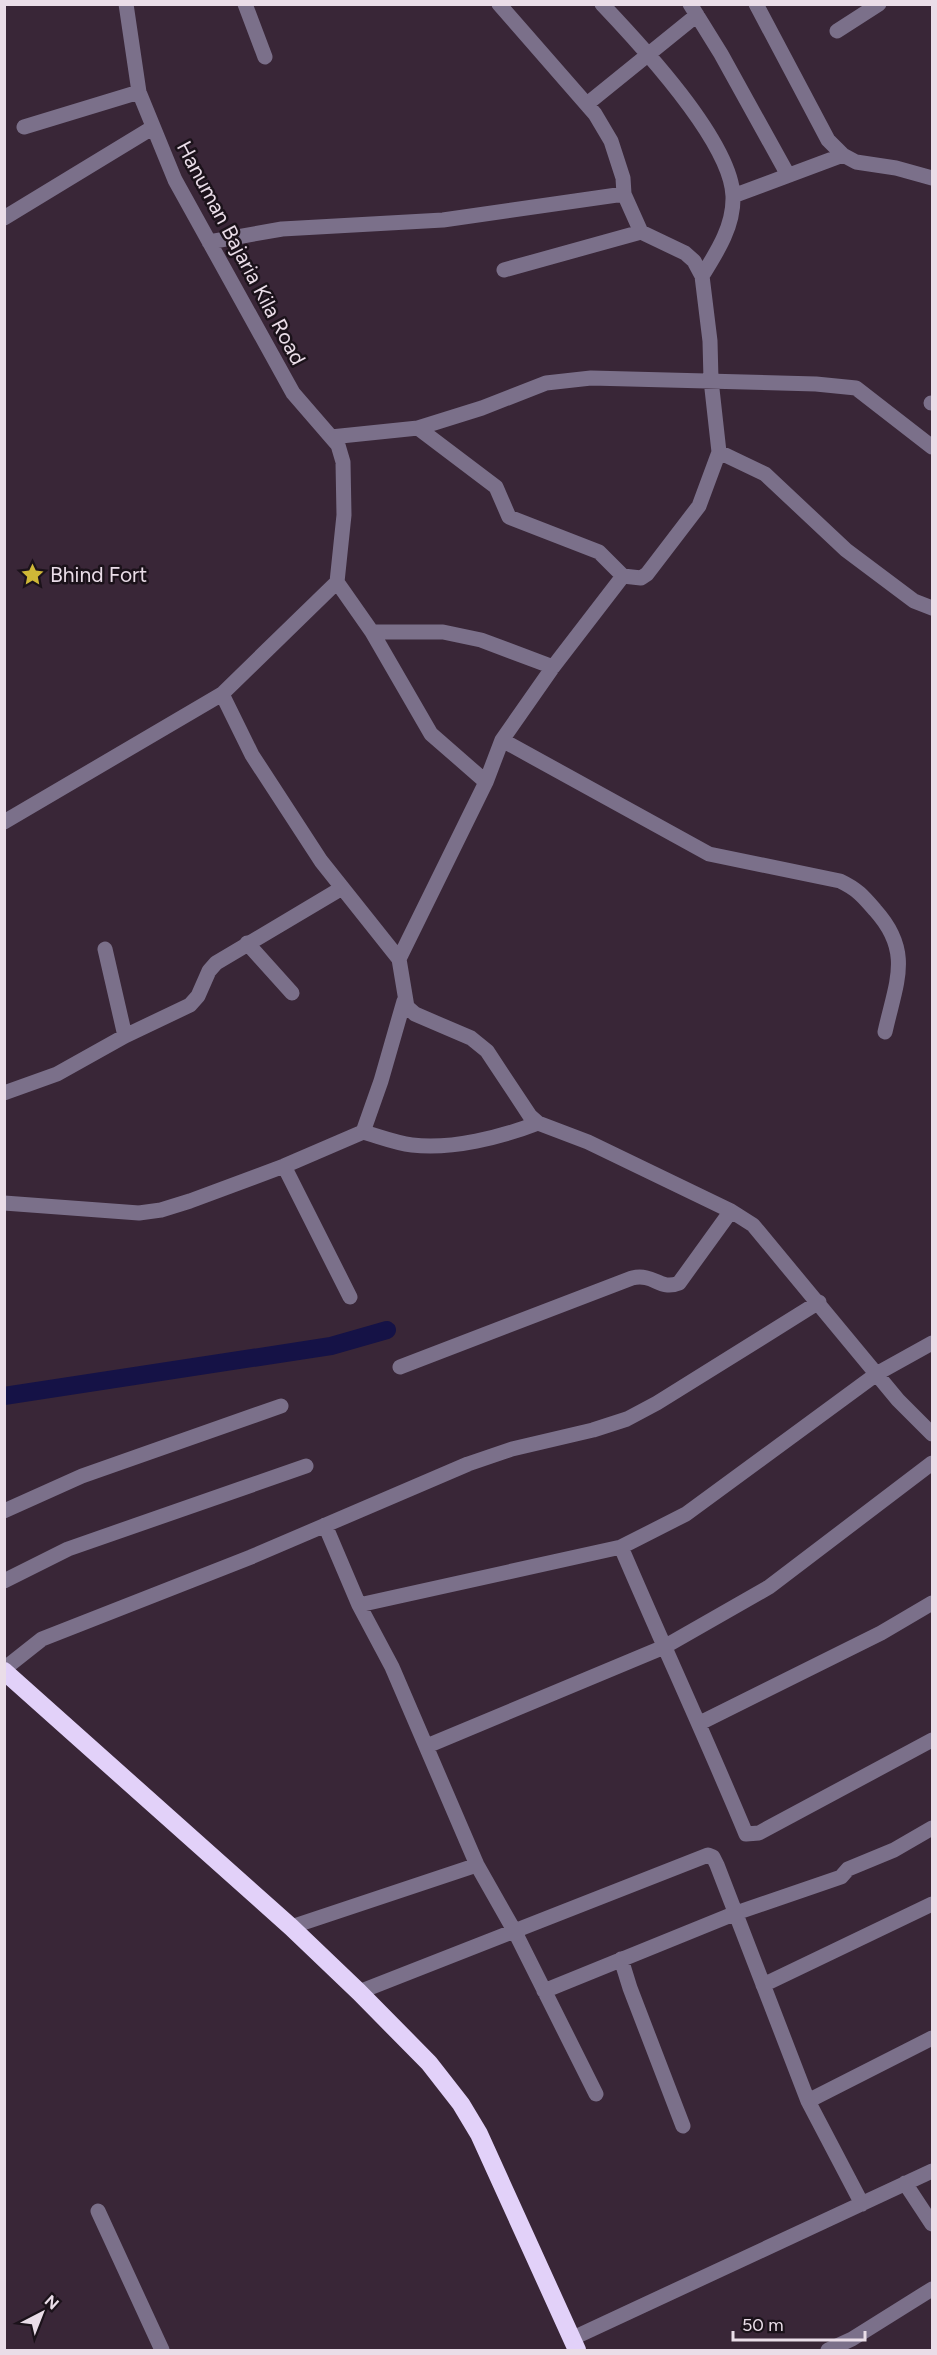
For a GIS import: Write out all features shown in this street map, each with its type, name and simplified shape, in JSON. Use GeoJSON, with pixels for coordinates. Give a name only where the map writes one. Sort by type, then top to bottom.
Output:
{"type":"FeatureCollection","features":[{"type":"Feature","properties":{"kind":"highway"},"geometry":{"type":"LineString","coordinates":[[4,1670],[291,1927],[429,2063],[461,2104],[496,2169],[574,2345]]}},
{"type":"Feature","properties":{"kind":"street","name":"Hanuman Bajaria Kila Road"},"geometry":{"type":"LineString","coordinates":[[126,4],[139,92],[175,180],[293,393],[338,445],[344,462],[344,515],[337,582]]}},
{"type":"Feature","properties":{"kind":"street"},"geometry":{"type":"LineString","coordinates":[[245,4],[265,57]]}},
{"type":"Feature","properties":{"kind":"street"},"geometry":{"type":"LineString","coordinates":[[418,428],[496,486],[509,517],[599,552],[623,576],[641,578],[647,574],[699,506],[719,452],[702,276],[694,261],[685,253],[641,232],[624,194],[623,178],[611,141],[595,114],[500,4]]}},
{"type":"Feature","properties":{"kind":"street"},"geometry":{"type":"LineString","coordinates":[[602,4],[648,56],[712,137],[726,164],[733,196],[728,227],[720,249],[702,276]]}},
{"type":"Feature","properties":{"kind":"street"},"geometry":{"type":"LineString","coordinates":[[756,4],[828,140],[843,155],[856,162],[896,168],[933,178]]}},
{"type":"Feature","properties":{"kind":"street"},"geometry":{"type":"LineString","coordinates":[[837,31],[879,4]]}},
{"type":"Feature","properties":{"kind":"street"},"geometry":{"type":"LineString","coordinates":[[587,104],[648,56],[694,10],[788,175]]}},
{"type":"Feature","properties":{"kind":"street"},"geometry":{"type":"LineString","coordinates":[[24,127],[139,92]]}},
{"type":"Feature","properties":{"kind":"street"},"geometry":{"type":"LineString","coordinates":[[4,218],[152,128]]}},
{"type":"Feature","properties":{"kind":"street"},"geometry":{"type":"LineString","coordinates":[[733,196],[843,155]]}},
{"type":"Feature","properties":{"kind":"street"},"geometry":{"type":"LineString","coordinates":[[209,242],[282,229],[443,220],[624,194]]}},
{"type":"Feature","properties":{"kind":"street"},"geometry":{"type":"LineString","coordinates":[[504,270],[641,232]]}},
{"type":"Feature","properties":{"kind":"street"},"geometry":{"type":"LineString","coordinates":[[331,437],[418,428],[482,408],[546,383],[591,378],[711,380],[856,388],[933,447]]}},
{"type":"Feature","properties":{"kind":"street"},"geometry":{"type":"LineString","coordinates":[[719,452],[765,474],[846,550],[914,601],[933,608]]}},
{"type":"Feature","properties":{"kind":"street"},"geometry":{"type":"LineString","coordinates":[[399,959],[486,782],[502,740],[553,667],[623,576]]}},
{"type":"Feature","properties":{"kind":"street"},"geometry":{"type":"LineString","coordinates":[[4,822],[222,694],[337,582],[372,632],[430,734],[486,782]]}},
{"type":"Feature","properties":{"kind":"street"},"geometry":{"type":"LineString","coordinates":[[372,632],[443,632],[482,640],[553,667]]}},
{"type":"Feature","properties":{"kind":"street"},"geometry":{"type":"LineString","coordinates":[[222,694],[252,755],[321,861],[399,959],[404,1000],[407,1007],[415,1014],[471,1038],[487,1051],[530,1116],[538,1124],[588,1142],[731,1211],[753,1225],[878,1373],[898,1400],[933,1434]]}},
{"type":"Feature","properties":{"kind":"street"},"geometry":{"type":"LineString","coordinates":[[502,740],[709,854],[758,866],[840,881],[857,888],[888,924],[897,942],[900,968],[885,1032]]}},
{"type":"Feature","properties":{"kind":"street"},"geometry":{"type":"LineString","coordinates":[[4,1093],[57,1074],[125,1036],[190,1005],[198,996],[209,971],[216,963],[342,888]]}},
{"type":"Feature","properties":{"kind":"street"},"geometry":{"type":"LineString","coordinates":[[248,943],[292,993]]}},
{"type":"Feature","properties":{"kind":"street"},"geometry":{"type":"LineString","coordinates":[[105,949],[125,1036]]}},
{"type":"Feature","properties":{"kind":"street"},"geometry":{"type":"LineString","coordinates":[[363,1132],[381,1081],[404,1000]]}},
{"type":"Feature","properties":{"kind":"street"},"geometry":{"type":"LineString","coordinates":[[4,1203],[139,1213],[161,1210],[284,1166],[363,1132],[411,1145],[449,1146],[538,1124]]}},
{"type":"Feature","properties":{"kind":"street"},"geometry":{"type":"LineString","coordinates":[[284,1166],[350,1297]]}},
{"type":"Feature","properties":{"kind":"street"},"geometry":{"type":"LineString","coordinates":[[400,1367],[632,1278],[647,1276],[664,1286],[679,1283],[731,1211]]}},
{"type":"Feature","properties":{"kind":"street"},"geometry":{"type":"LineString","coordinates":[[4,1670],[42,1639],[251,1557],[468,1464],[512,1449],[593,1430],[627,1419],[657,1403],[819,1302]]}},
{"type":"Feature","properties":{"kind":"street"},"geometry":{"type":"LineString","coordinates":[[359,1605],[621,1547],[686,1514],[878,1373],[933,1343]]}},
{"type":"Feature","properties":{"kind":"street"},"geometry":{"type":"LineString","coordinates":[[4,1511],[82,1476],[281,1406]]}},
{"type":"Feature","properties":{"kind":"street"},"geometry":{"type":"LineString","coordinates":[[427,1746],[664,1647],[769,1587],[933,1463]]}},
{"type":"Feature","properties":{"kind":"street"},"geometry":{"type":"LineString","coordinates":[[4,1581],[68,1549],[306,1466]]}},
{"type":"Feature","properties":{"kind":"street"},"geometry":{"type":"LineString","coordinates":[[325,1525],[359,1605],[392,1667],[477,1865],[514,1932],[596,2094]]}},
{"type":"Feature","properties":{"kind":"street"},"geometry":{"type":"LineString","coordinates":[[621,1547],[700,1723],[746,1834],[759,1833],[933,1740]]}},
{"type":"Feature","properties":{"kind":"street"},"geometry":{"type":"LineString","coordinates":[[700,1723],[881,1633],[933,1603]]}},
{"type":"Feature","properties":{"kind":"street"},"geometry":{"type":"LineString","coordinates":[[544,1991],[736,1913],[841,1877],[848,1869],[894,1850],[933,1828]]}},
{"type":"Feature","properties":{"kind":"street"},"geometry":{"type":"LineString","coordinates":[[358,1992],[514,1932],[702,1855],[713,1857],[808,2102],[862,2204]]}},
{"type":"Feature","properties":{"kind":"street"},"geometry":{"type":"LineString","coordinates":[[291,1927],[477,1865]]}},
{"type":"Feature","properties":{"kind":"street"},"geometry":{"type":"LineString","coordinates":[[763,1985],[933,1904]]}},
{"type":"Feature","properties":{"kind":"street"},"geometry":{"type":"LineString","coordinates":[[621,1959],[683,2126]]}},
{"type":"Feature","properties":{"kind":"street"},"geometry":{"type":"LineString","coordinates":[[808,2102],[933,2038]]}},
{"type":"Feature","properties":{"kind":"street"},"geometry":{"type":"LineString","coordinates":[[574,2345],[933,2171]]}},
{"type":"Feature","properties":{"kind":"street"},"geometry":{"type":"LineString","coordinates":[[905,2183],[933,2224]]}},
{"type":"Feature","properties":{"kind":"street"},"geometry":{"type":"LineString","coordinates":[[98,2211],[162,2350]]}},
{"type":"Feature","properties":{"kind":"street"},"geometry":{"type":"LineString","coordinates":[[828,2350],[852,2339],[933,2289]]}},
{"type":"Feature","properties":{"kind":"waterway"},"geometry":{"type":"LineString","coordinates":[[4,1396],[331,1346],[387,1330]]}},
{"type":"Feature","properties":{"kind":"place","name":"Bhind Fort"},"geometry":{"type":"Point","coordinates":[32,575]}}]}
